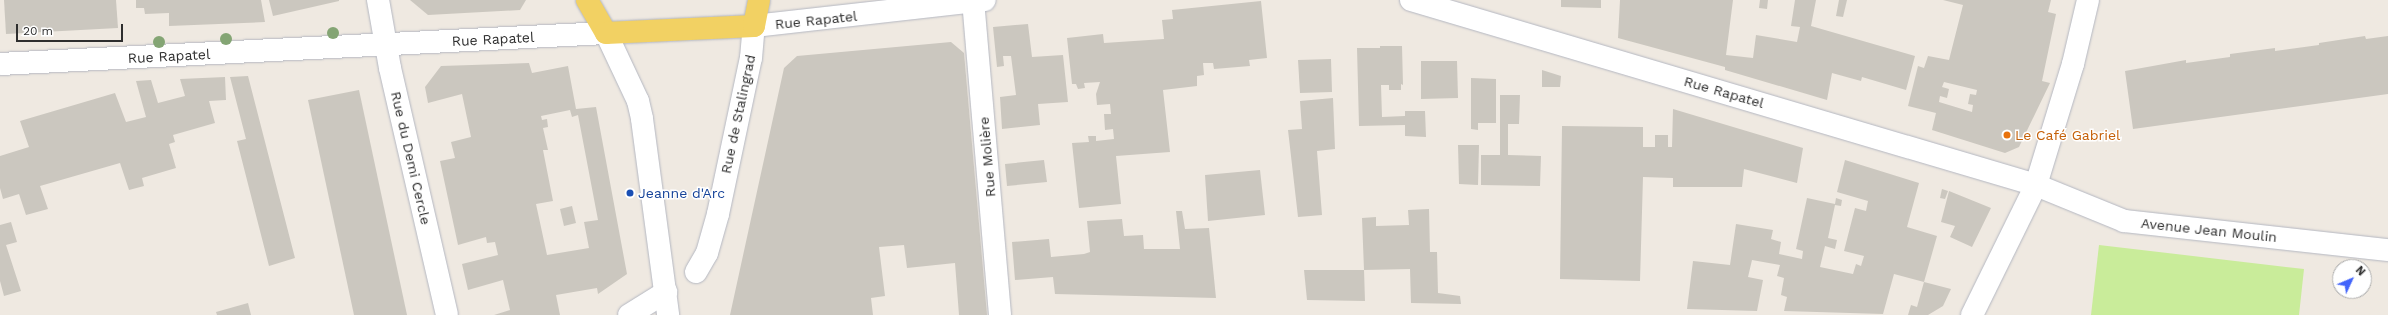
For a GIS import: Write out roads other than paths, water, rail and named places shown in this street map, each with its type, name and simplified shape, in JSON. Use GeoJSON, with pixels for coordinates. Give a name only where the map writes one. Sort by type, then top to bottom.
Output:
{"type":"FeatureCollection","features":[{"type":"Feature","properties":{"kind":"main road"},"geometry":{"type":"LineString","coordinates":[[587,0],[606,33]]}},
{"type":"Feature","properties":{"kind":"main road","name":"Rue de Stalingrad"},"geometry":{"type":"LineString","coordinates":[[754,26],[759,0]]}},
{"type":"Feature","properties":{"kind":"main road","name":"Rue Rapatel"},"geometry":{"type":"LineString","coordinates":[[606,33],[754,26]]}},
{"type":"Feature","properties":{"kind":"street","name":"Rue du Demi Cercle"},"geometry":{"type":"LineString","coordinates":[[378,0],[386,45],[447,315]]}},
{"type":"Feature","properties":{"kind":"street","name":"Rue Rapatel"},"geometry":{"type":"LineString","coordinates":[[754,26],[977,0]]}},
{"type":"Feature","properties":{"kind":"street","name":"Rue Molière"},"geometry":{"type":"LineString","coordinates":[[977,0],[1000,315]]}},
{"type":"Feature","properties":{"kind":"street","name":"Rue Rapatel"},"geometry":{"type":"LineString","coordinates":[[1411,0],[2036,185]]}},
{"type":"Feature","properties":{"kind":"street"},"geometry":{"type":"LineString","coordinates":[[1972,315],[2036,185],[2073,64],[2088,0]]}},
{"type":"Feature","properties":{"kind":"street","name":"Rue de Stalingrad"},"geometry":{"type":"LineString","coordinates":[[696,272],[707,253],[718,214],[751,58],[754,26]]}},
{"type":"Feature","properties":{"kind":"street","name":"Rue Rapatel"},"geometry":{"type":"LineString","coordinates":[[0,64],[606,33]]}},
{"type":"Feature","properties":{"kind":"street"},"geometry":{"type":"LineString","coordinates":[[606,33],[638,101],[642,119],[668,315]]}},
{"type":"Feature","properties":{"kind":"street","name":"Avenue Jean Moulin"},"geometry":{"type":"LineString","coordinates":[[2036,185],[2124,221],[2388,250]]}},
{"type":"Feature","properties":{"kind":"street"},"geometry":{"type":"LineString","coordinates":[[629,315],[666,292]]}},
{"type":"Feature","properties":{"kind":"place","name":"Le Café Gabriel"},"geometry":{"type":"Point","coordinates":[2007,135]}},
{"type":"Feature","properties":{"kind":"place","name":"Jeanne d'Arc"},"geometry":{"type":"Point","coordinates":[630,193]}}]}
